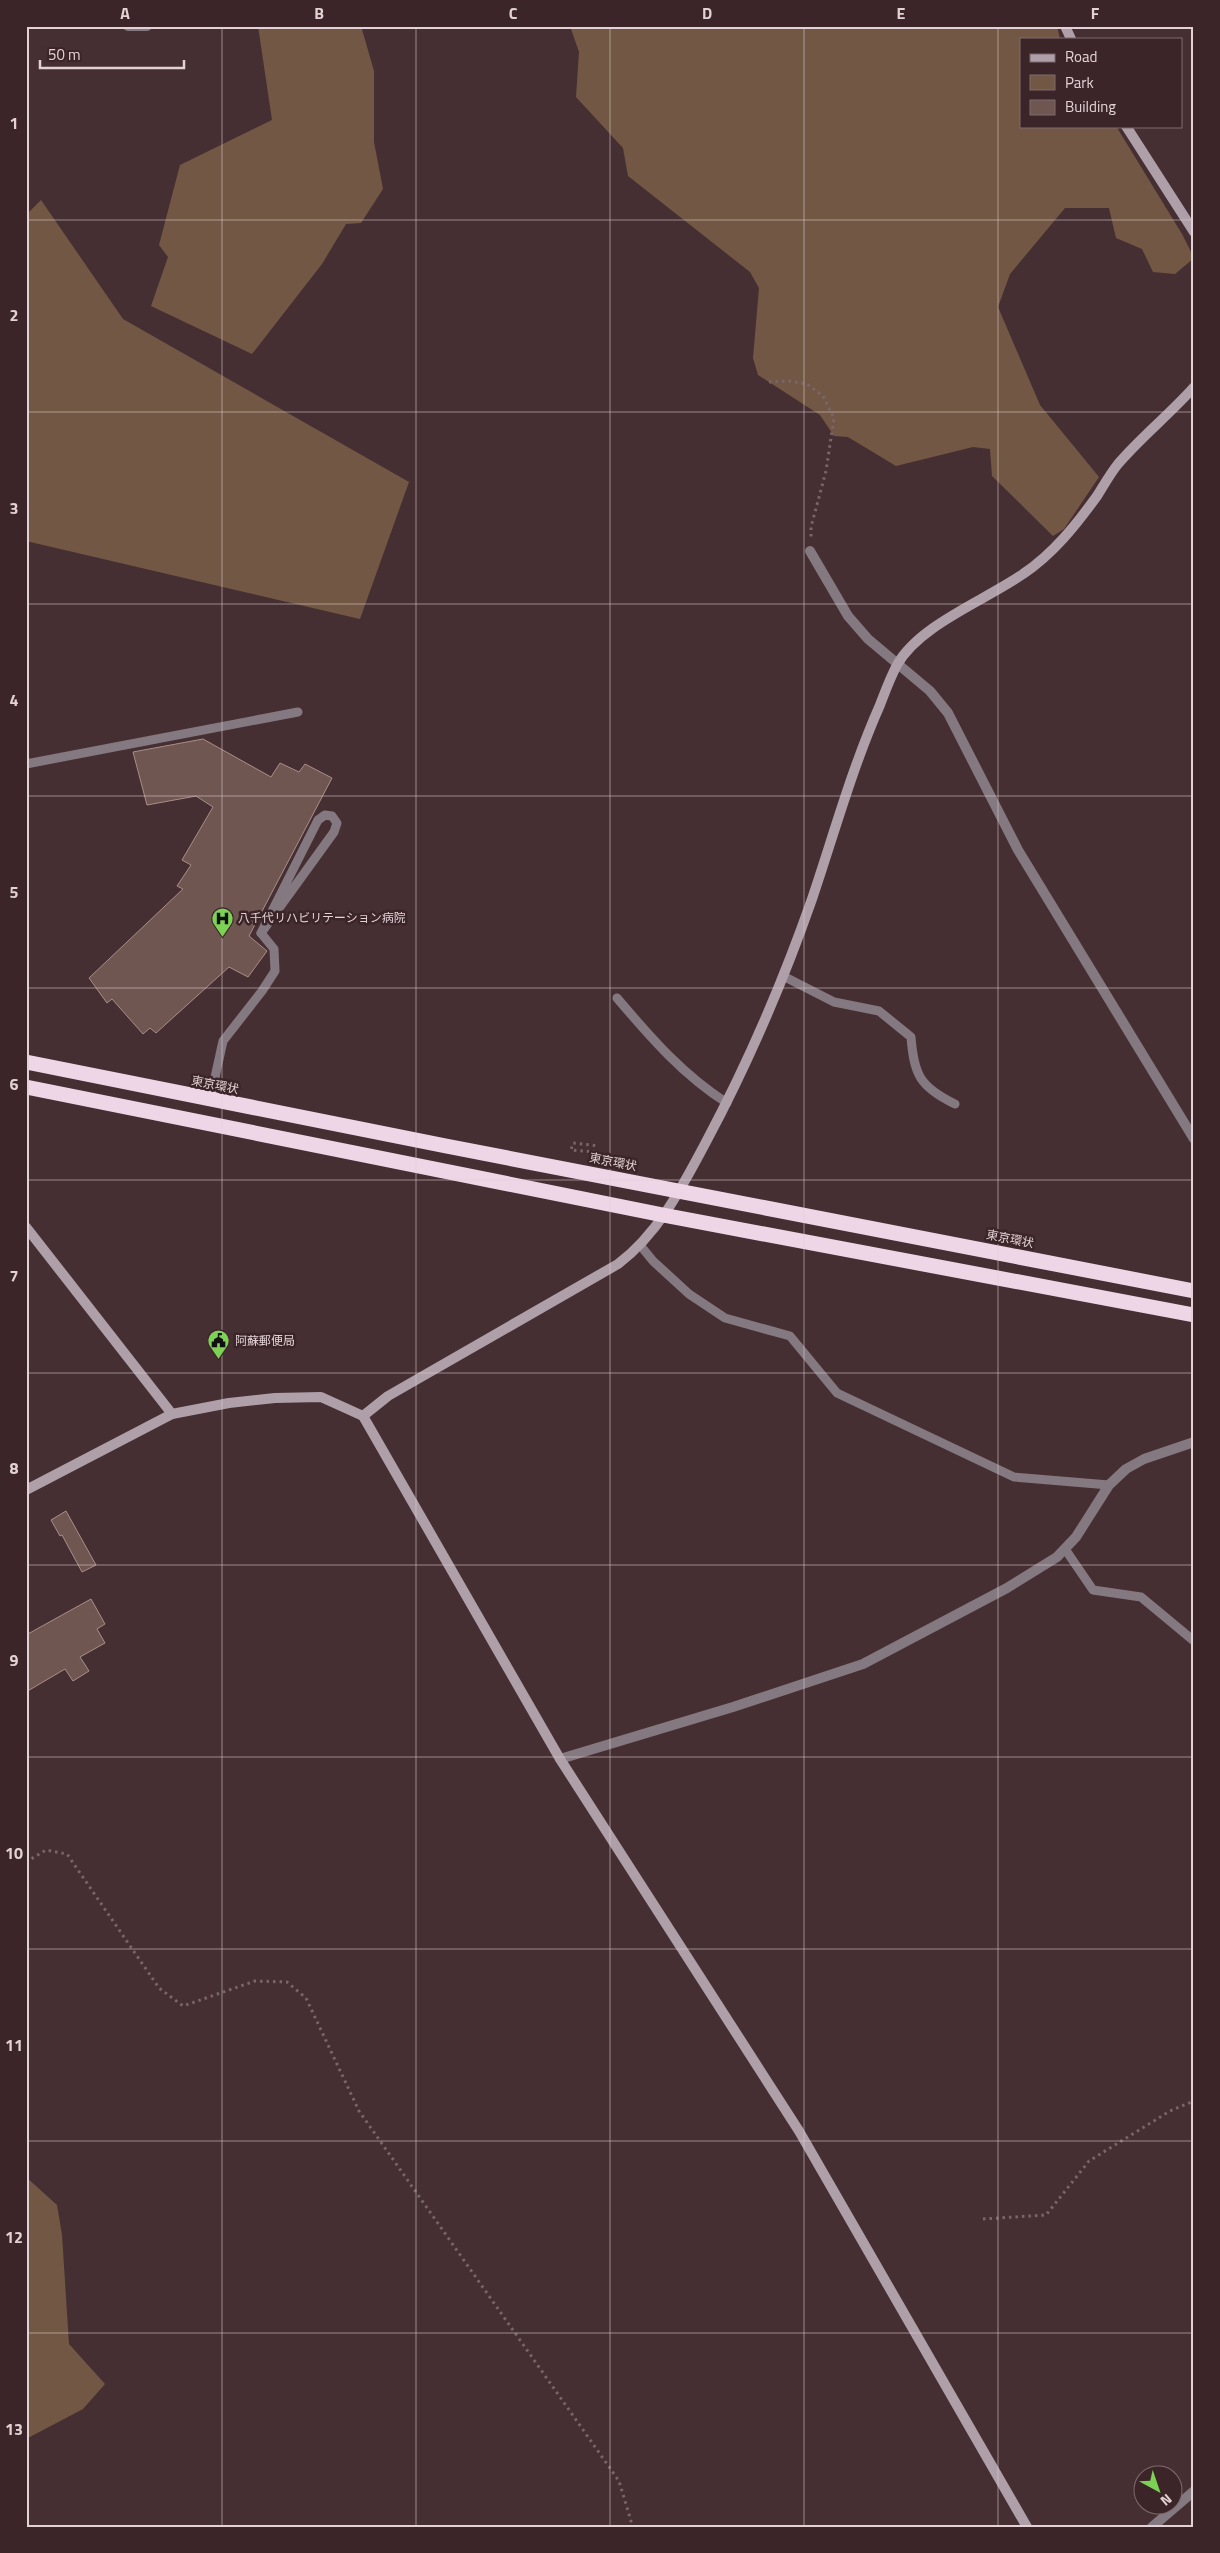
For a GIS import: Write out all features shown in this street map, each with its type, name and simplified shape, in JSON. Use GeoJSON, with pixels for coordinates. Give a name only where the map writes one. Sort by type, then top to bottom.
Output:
{"type":"FeatureCollection","features":[{"type":"Feature","properties":{"kind":"highway","name":"東京環状"},"geometry":{"type":"LineString","coordinates":[[26,1062],[210,1100],[1194,1291]]}},
{"type":"Feature","properties":{"kind":"highway"},"geometry":{"type":"LineString","coordinates":[[26,1088],[664,1215],[1194,1316]]}},
{"type":"Feature","properties":{"kind":"street"},"geometry":{"type":"LineString","coordinates":[[128,26],[147,26]]}},
{"type":"Feature","properties":{"kind":"street"},"geometry":{"type":"LineString","coordinates":[[1066,26],[1071,38]]}},
{"type":"Feature","properties":{"kind":"street"},"geometry":{"type":"LineString","coordinates":[[1127,128],[1194,232]]}},
{"type":"Feature","properties":{"kind":"street"},"geometry":{"type":"LineString","coordinates":[[364,1416],[388,1396],[611,1268],[640,1245],[664,1215],[680,1190],[727,1103],[782,976],[812,898],[860,750],[898,663],[920,639],[940,624],[1023,574],[1047,556],[1067,536],[1117,465],[1194,387]]}},
{"type":"Feature","properties":{"kind":"street"},"geometry":{"type":"LineString","coordinates":[[810,551],[848,616],[868,639],[930,691],[948,713],[1018,850],[1194,1139]]}},
{"type":"Feature","properties":{"kind":"street"},"geometry":{"type":"LineString","coordinates":[[26,1227],[172,1414]]}},
{"type":"Feature","properties":{"kind":"street"},"geometry":{"type":"LineString","coordinates":[[26,1490],[172,1414],[229,1403],[275,1398],[322,1397],[364,1416],[560,1759],[798,2131],[1027,2527]]}},
{"type":"Feature","properties":{"kind":"street"},"geometry":{"type":"LineString","coordinates":[[560,1759],[733,1708],[863,1664],[1007,1588],[1057,1557],[1076,1538],[1109,1485],[1126,1469],[1144,1460],[1194,1442]]}},
{"type":"Feature","properties":{"kind":"street"},"geometry":{"type":"LineString","coordinates":[[1152,2527],[1194,2491]]}},
{"type":"Feature","properties":{"kind":"lane"},"geometry":{"type":"LineString","coordinates":[[1182,212],[1194,224]]}},
{"type":"Feature","properties":{"kind":"lane"},"geometry":{"type":"LineString","coordinates":[[26,764],[298,712]]}},
{"type":"Feature","properties":{"kind":"lane"},"geometry":{"type":"LineString","coordinates":[[325,815],[332,816],[337,823],[334,832],[261,933],[318,820],[325,815]]}},
{"type":"Feature","properties":{"kind":"lane"},"geometry":{"type":"LineString","coordinates":[[210,1100],[223,1041],[262,991],[274,971],[274,949],[261,933]]}},
{"type":"Feature","properties":{"kind":"lane"},"geometry":{"type":"LineString","coordinates":[[782,976],[834,1002],[879,1011],[911,1037],[913,1059],[922,1082],[938,1096],[955,1104]]}},
{"type":"Feature","properties":{"kind":"lane"},"geometry":{"type":"LineString","coordinates":[[617,998],[662,1051],[703,1088],[727,1103]]}},
{"type":"Feature","properties":{"kind":"lane"},"geometry":{"type":"LineString","coordinates":[[640,1245],[653,1261],[689,1294],[726,1318],[790,1336],[838,1392],[1014,1477],[1109,1485]]}},
{"type":"Feature","properties":{"kind":"lane"},"geometry":{"type":"LineString","coordinates":[[1065,1550],[1093,1590],[1141,1597],[1194,1640]]}},
{"type":"Feature","properties":{"kind":"path"},"geometry":{"type":"LineString","coordinates":[[769,382],[790,381],[807,384],[823,396],[834,418],[826,471],[811,527],[810,551]]}},
{"type":"Feature","properties":{"kind":"path"},"geometry":{"type":"LineString","coordinates":[[596,1152],[571,1150],[572,1144],[599,1146]]}},
{"type":"Feature","properties":{"kind":"path"},"geometry":{"type":"LineString","coordinates":[[26,1862],[46,1850],[68,1854],[159,1988],[183,2006],[256,1981],[287,1982],[306,1998],[359,2112],[619,2481],[631,2521],[629,2527]]}},
{"type":"Feature","properties":{"kind":"path"},"geometry":{"type":"LineString","coordinates":[[983,2219],[1046,2216],[1089,2161],[1170,2111],[1194,2101]]}},
{"type":"Feature","properties":{"kind":"green space"},"geometry":{"type":"Polygon","coordinates":[[[258,26],[361,26],[374,71],[374,142],[383,189],[361,223],[346,224],[322,264],[252,354],[151,306],[168,257],[159,245],[180,165],[272,120],[258,26]]]}},
{"type":"Feature","properties":{"kind":"green space"},"geometry":{"type":"Polygon","coordinates":[[[570,26],[1057,26],[1060,38],[1020,38],[1020,128],[1117,128],[1182,234],[1194,258],[1175,274],[1153,272],[1142,249],[1116,238],[1109,208],[1065,208],[1010,274],[998,307],[1040,405],[1099,477],[1064,529],[1053,536],[992,476],[990,449],[973,447],[896,466],[848,437],[834,436],[820,415],[758,375],[753,358],[759,288],[750,272],[628,176],[623,148],[576,97],[579,52],[570,26]]]}},
{"type":"Feature","properties":{"kind":"green space"},"geometry":{"type":"Polygon","coordinates":[[[41,200],[123,319],[409,482],[360,619],[26,541],[26,215],[41,200]]]}},
{"type":"Feature","properties":{"kind":"green space"},"geometry":{"type":"Polygon","coordinates":[[[26,2177],[57,2205],[62,2235],[69,2344],[105,2384],[83,2409],[26,2439],[26,2177]]]}},
{"type":"Feature","properties":{"kind":"building"},"geometry":{"type":"Polygon","coordinates":[[[203,739],[271,777],[280,763],[299,772],[305,764],[332,778],[249,936],[267,951],[248,977],[229,967],[156,1033],[150,1028],[143,1034],[112,999],[107,1003],[89,978],[183,889],[177,886],[191,865],[182,860],[213,807],[196,796],[147,805],[133,752],[203,739]]]}},
{"type":"Feature","properties":{"kind":"building"},"geometry":{"type":"Polygon","coordinates":[[[66,1511],[96,1565],[82,1572],[62,1535],[60,1536],[51,1520],[66,1511]]]}},
{"type":"Feature","properties":{"kind":"building"},"geometry":{"type":"Polygon","coordinates":[[[91,1599],[105,1624],[97,1629],[105,1643],[80,1657],[89,1671],[73,1681],[65,1669],[26,1692],[26,1635],[91,1599]]]}},
{"type":"Feature","properties":{"kind":"place","name":"八千代リハビリテーション病院"},"geometry":{"type":"Point","coordinates":[222,937]}},
{"type":"Feature","properties":{"kind":"place","name":"阿蘇郵便局"},"geometry":{"type":"Point","coordinates":[219,1360]}}]}
